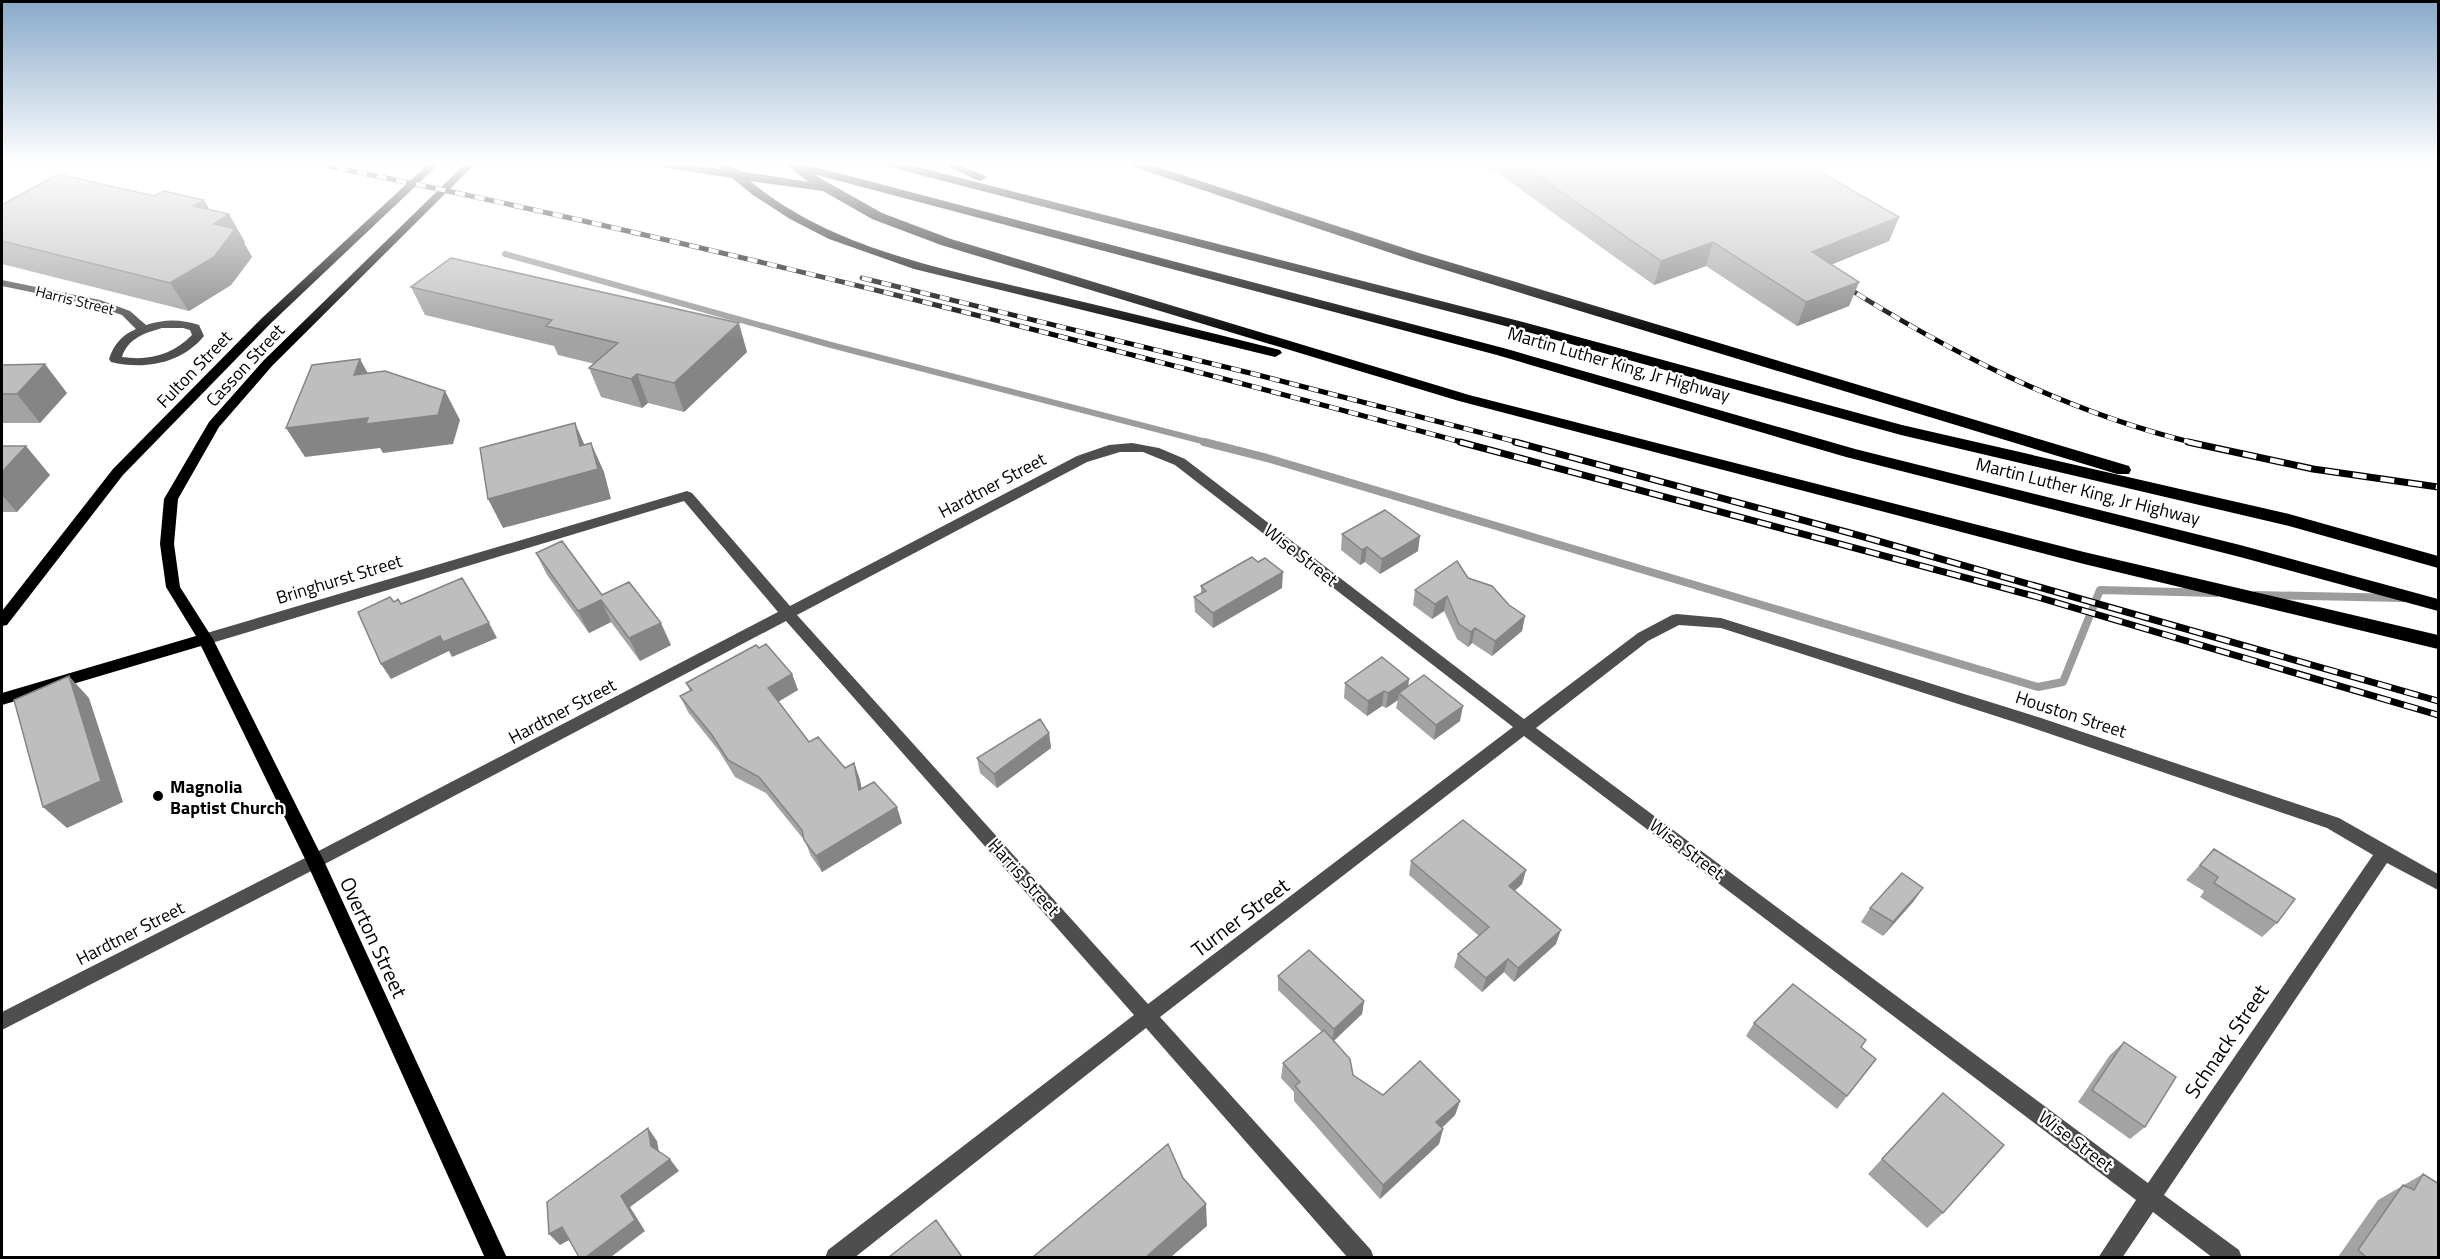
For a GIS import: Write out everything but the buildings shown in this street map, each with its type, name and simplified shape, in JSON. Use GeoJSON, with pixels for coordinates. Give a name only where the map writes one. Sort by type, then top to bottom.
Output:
{"type":"FeatureCollection","features":[{"type":"Feature","properties":{"kind":"highway"},"geometry":{"type":"LineString","coordinates":[[810,223],[857,245],[918,267],[1464,398],[2084,558],[2439,642]]}},
{"type":"Feature","properties":{"kind":"highway"},"geometry":{"type":"LineString","coordinates":[[896,223],[946,242],[1464,398]]}},
{"type":"Feature","properties":{"kind":"highway"},"geometry":{"type":"LineString","coordinates":[[1000,223],[1056,234]]}},
{"type":"Feature","properties":{"kind":"highway","name":"Martin Luther King, Jr Highway"},"geometry":{"type":"LineString","coordinates":[[1013,223],[1502,352],[1852,453],[2240,551],[2439,605]]}},
{"type":"Feature","properties":{"kind":"highway","name":"Martin Luther King, Jr Highway"},"geometry":{"type":"LineString","coordinates":[[1120,223],[1518,325],[1901,430],[2289,520],[2439,562]]}},
{"type":"Feature","properties":{"kind":"highway"},"geometry":{"type":"LineString","coordinates":[[1314,223],[1414,256],[2289,520]]}},
{"type":"Feature","properties":{"kind":"main road","name":"Fulton Street"},"geometry":{"type":"LineString","coordinates":[[2,621],[118,472],[266,321],[371,223]]}},
{"type":"Feature","properties":{"kind":"main road","name":"Casson Street"},"geometry":{"type":"LineString","coordinates":[[205,639],[174,587],[167,543],[171,499],[214,425],[268,363],[410,223]]}},
{"type":"Feature","properties":{"kind":"main road","name":"Bringhurst Street"},"geometry":{"type":"LineString","coordinates":[[2,699],[205,639]]}},
{"type":"Feature","properties":{"kind":"main road","name":"Overton Street"},"geometry":{"type":"LineString","coordinates":[[205,639],[315,861],[496,1257]]}},
{"type":"Feature","properties":{"kind":"street","name":"Harris Street"},"geometry":{"type":"LineString","coordinates":[[2,284],[96,302],[126,313],[143,329]]}},
{"type":"Feature","properties":{"kind":"street","name":"Harris Street"},"geometry":{"type":"LineString","coordinates":[[161,324],[184,324],[195,328],[198,336],[188,347],[172,356],[141,362],[115,359],[118,346],[129,336],[143,329],[161,324]]}},
{"type":"Feature","properties":{"kind":"street","name":"Hardtner Street"},"geometry":{"type":"LineString","coordinates":[[2,1020],[315,861],[789,615],[1082,459],[1102,450],[1120,446],[1142,446]]}},
{"type":"Feature","properties":{"kind":"street","name":"Wise Street"},"geometry":{"type":"LineString","coordinates":[[1142,446],[1162,452],[1180,462],[1525,728],[2231,1257]]}},
{"type":"Feature","properties":{"kind":"street","name":"Bringhurst Street"},"geometry":{"type":"LineString","coordinates":[[205,639],[687,496]]}},
{"type":"Feature","properties":{"kind":"street","name":"Harris Street"},"geometry":{"type":"LineString","coordinates":[[687,496],[789,615],[1363,1257]]}},
{"type":"Feature","properties":{"kind":"street","name":"Turner Street"},"geometry":{"type":"LineString","coordinates":[[836,1257],[1148,1015],[1643,637],[1677,619]]}},
{"type":"Feature","properties":{"kind":"street","name":"Houston Street"},"geometry":{"type":"LineString","coordinates":[[1677,619],[1721,623],[2031,721],[2333,823],[2439,883]]}},
{"type":"Feature","properties":{"kind":"street","name":"Schnack Street"},"geometry":{"type":"LineString","coordinates":[[2109,1257],[2385,852]]}},
{"type":"Feature","properties":{"kind":"waterway"},"geometry":{"type":"LineString","coordinates":[[505,254],[831,345],[1210,443]]}},
{"type":"Feature","properties":{"kind":"waterway"},"geometry":{"type":"LineString","coordinates":[[1204,442],[1267,458],[2038,687],[2063,682],[2100,590],[2216,593]]}},
{"type":"Feature","properties":{"kind":"waterway"},"geometry":{"type":"LineString","coordinates":[[2256,595],[2402,598]]}},
{"type":"Feature","properties":{"kind":"railway"},"geometry":{"type":"LineString","coordinates":[[592,223],[1037,330],[1465,443]]}},
{"type":"Feature","properties":{"kind":"railway"},"geometry":{"type":"LineString","coordinates":[[862,278],[1258,375],[1521,443]]}},
{"type":"Feature","properties":{"kind":"railway"},"geometry":{"type":"LineString","coordinates":[[1840,283],[1924,333],[2011,378],[2101,415],[2194,443]]}},
{"type":"Feature","properties":{"kind":"railway"},"geometry":{"type":"LineString","coordinates":[[1460,442],[2034,596],[2438,715]]}},
{"type":"Feature","properties":{"kind":"railway"},"geometry":{"type":"LineString","coordinates":[[1515,442],[1850,533],[2438,701]]}},
{"type":"Feature","properties":{"kind":"railway"},"geometry":{"type":"LineString","coordinates":[[2188,442],[2313,469],[2438,487]]}},
{"type":"Feature","properties":{"kind":"place","name":"Magnolia Baptist Church"},"geometry":{"type":"Point","coordinates":[158,796]}}]}
